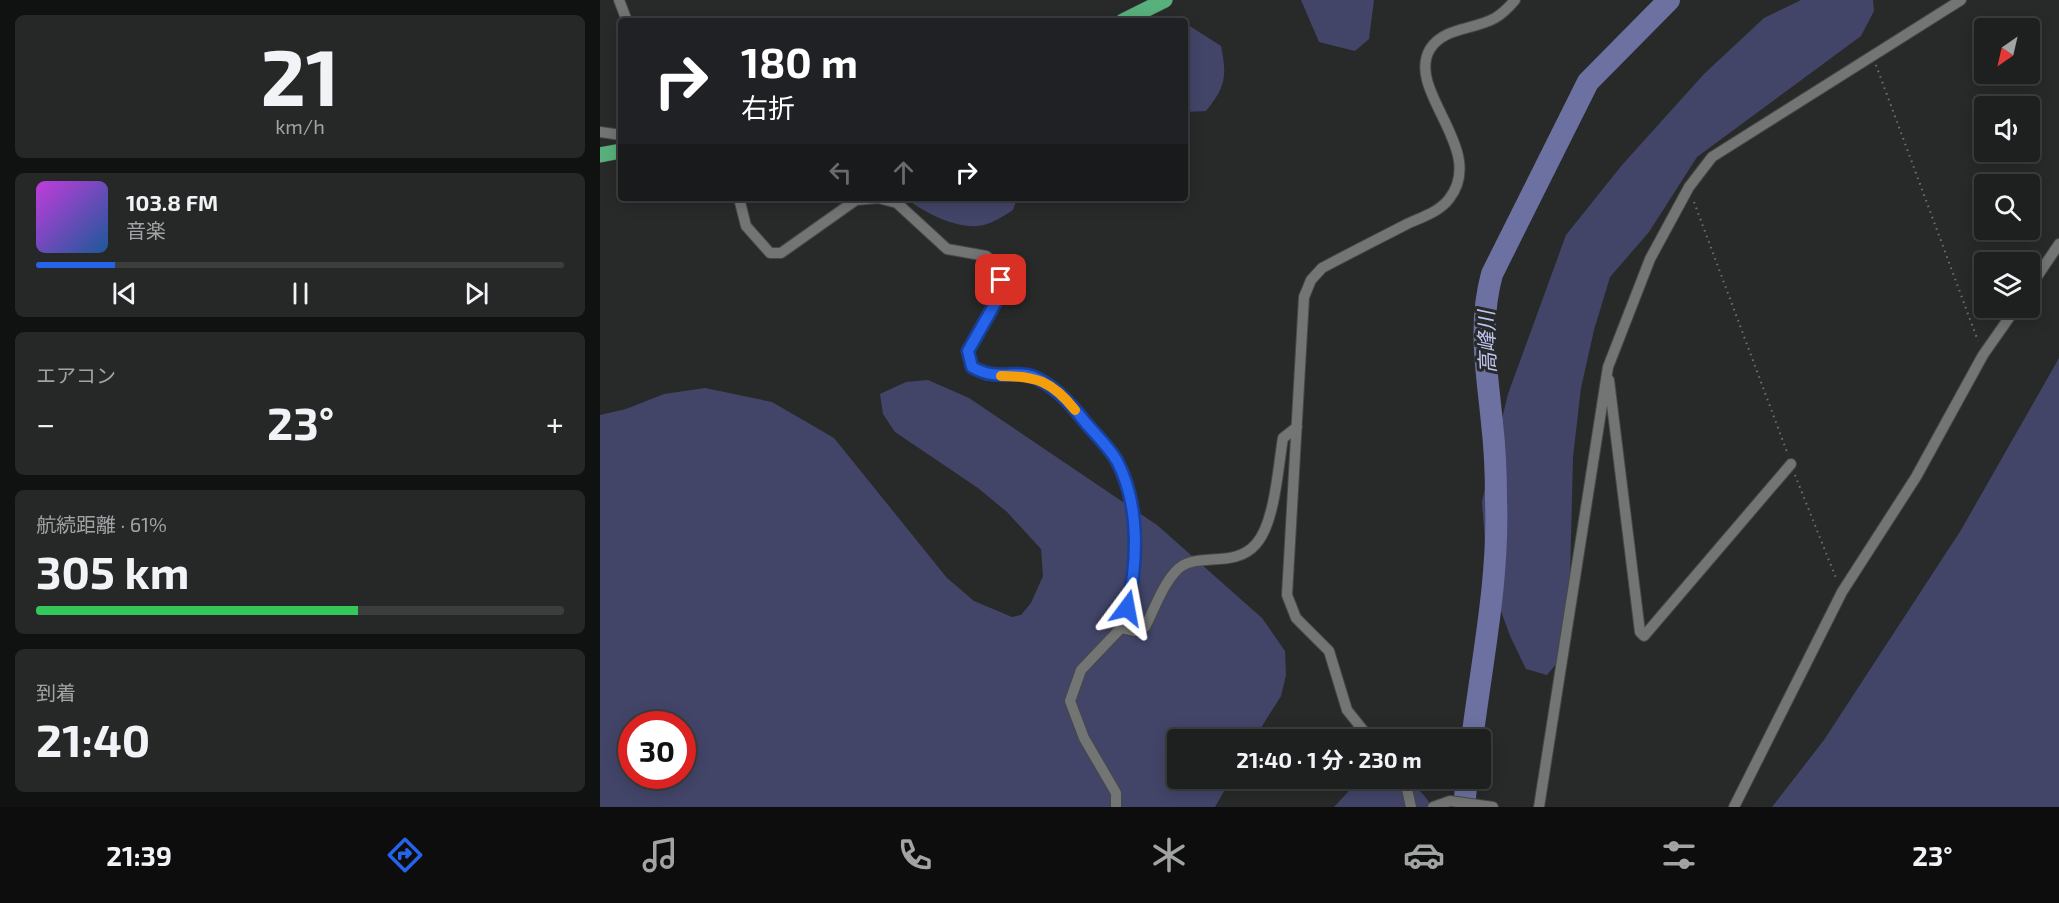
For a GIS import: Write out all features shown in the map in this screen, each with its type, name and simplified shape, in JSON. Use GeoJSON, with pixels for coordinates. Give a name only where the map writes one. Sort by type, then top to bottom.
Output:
{"type":"FeatureCollection","features":[{"type":"Feature","properties":{"kind":"main road"},"geometry":{"type":"LineString","coordinates":[[1129,18],[1165,0]]}},
{"type":"Feature","properties":{"kind":"main road"},"geometry":{"type":"LineString","coordinates":[[600,155],[618,152]]}},
{"type":"Feature","properties":{"kind":"street"},"geometry":{"type":"LineString","coordinates":[[619,0],[626,18]]}},
{"type":"Feature","properties":{"kind":"street"},"geometry":{"type":"LineString","coordinates":[[1362,729],[1347,710],[1329,651],[1296,618],[1287,595],[1304,297],[1311,280],[1322,268],[1433,213],[1449,199],[1461,178],[1459,155],[1427,80],[1426,66],[1430,50],[1445,35],[1494,19],[1515,0]]}},
{"type":"Feature","properties":{"kind":"street"},"geometry":{"type":"LineString","coordinates":[[1539,807],[1608,367],[1650,259],[1689,187],[1712,157],[1961,0]]}},
{"type":"Feature","properties":{"kind":"street"},"geometry":{"type":"LineString","coordinates":[[600,132],[618,135]]}},
{"type":"Feature","properties":{"kind":"street"},"geometry":{"type":"LineString","coordinates":[[739,201],[746,226],[770,253],[781,254],[855,201]]}},
{"type":"Feature","properties":{"kind":"street"},"geometry":{"type":"LineString","coordinates":[[889,201],[897,203],[947,249],[986,256],[1001,268],[1001,293],[968,351],[972,367],[987,375],[1032,376],[1048,385],[1071,404],[1116,460],[1129,491],[1135,574],[1121,628],[1081,670],[1070,701],[1084,738],[1116,793],[1116,807]]}},
{"type":"Feature","properties":{"kind":"street"},"geometry":{"type":"LineString","coordinates":[[2040,272],[2059,244]]}},
{"type":"Feature","properties":{"kind":"street"},"geometry":{"type":"LineString","coordinates":[[1734,807],[1842,592],[1916,477],[1983,355],[2009,318]]}},
{"type":"Feature","properties":{"kind":"street"},"geometry":{"type":"LineString","coordinates":[[1608,367],[1640,632],[1644,636],[1791,464]]}},
{"type":"Feature","properties":{"kind":"street"},"geometry":{"type":"LineString","coordinates":[[1121,628],[1134,631],[1145,627],[1176,570],[1191,562],[1238,558],[1257,544],[1269,516],[1283,438],[1297,427]]}},
{"type":"Feature","properties":{"kind":"street"},"geometry":{"type":"LineString","coordinates":[[1407,789],[1411,807]]}},
{"type":"Feature","properties":{"kind":"street"},"geometry":{"type":"LineString","coordinates":[[1433,807],[1450,801],[1493,807]]}},
{"type":"Feature","properties":{"kind":"path"},"geometry":{"type":"LineString","coordinates":[[1873,57],[1983,355]]}},
{"type":"Feature","properties":{"kind":"path"},"geometry":{"type":"LineString","coordinates":[[1689,187],[1791,464],[1842,592]]}},
{"type":"Feature","properties":{"kind":"shaded area"},"geometry":{"type":"Polygon","coordinates":[[[1301,0],[1374,0],[1369,39],[1355,51],[1319,42],[1301,0]]]}},
{"type":"Feature","properties":{"kind":"shaded area"},"geometry":{"type":"Polygon","coordinates":[[[1801,0],[1873,0],[1874,11],[1861,36],[1697,157],[1649,232],[1610,277],[1594,330],[1581,388],[1573,457],[1570,578],[1562,657],[1547,675],[1526,669],[1499,606],[1486,556],[1482,501],[1508,394],[1566,235],[1622,165],[1704,74],[1764,18],[1801,0]]]}},
{"type":"Feature","properties":{"kind":"shaded area"},"geometry":{"type":"Polygon","coordinates":[[[1188,25],[1221,46],[1224,65],[1223,81],[1218,95],[1206,111],[1188,112],[1188,25]]]}},
{"type":"Feature","properties":{"kind":"shaded area"},"geometry":{"type":"Polygon","coordinates":[[[910,201],[1016,201],[1013,210],[993,222],[976,226],[945,220],[910,201]]]}},
{"type":"Feature","properties":{"kind":"shaded area"},"geometry":{"type":"Polygon","coordinates":[[[2059,358],[2059,807],[1772,807],[1824,740],[1961,530],[2059,358]]]}},
{"type":"Feature","properties":{"kind":"shaded area"},"geometry":{"type":"Polygon","coordinates":[[[928,380],[969,398],[1157,525],[1262,618],[1285,651],[1286,675],[1281,696],[1260,729],[1167,729],[1167,789],[1225,789],[1215,807],[600,807],[600,415],[626,409],[664,394],[705,388],[772,402],[834,438],[947,578],[974,601],[1012,617],[1021,615],[1031,603],[1043,576],[1041,549],[1007,512],[978,488],[895,432],[883,414],[880,394],[906,382],[928,380]]]}},
{"type":"Feature","properties":{"kind":"shaded area"},"geometry":{"type":"Polygon","coordinates":[[[1351,789],[1418,789],[1432,807],[1334,807],[1351,789]]]}},
{"type":"Feature","properties":{"kind":"waterway","name":"高峰川"},"geometry":{"type":"LineString","coordinates":[[1474,729],[1495,560],[1495,451],[1486,366],[1485,330],[1485,311],[1492,274],[1588,82],[1669,0]]}},
{"type":"Feature","properties":{"kind":"waterway","name":"高峰川"},"geometry":{"type":"LineString","coordinates":[[1464,807],[1466,789]]}},
{"type":"Feature","properties":{"kind":"slow traffic"},"geometry":{"type":"LineString","coordinates":[[1001,376],[1032,376],[1048,385],[1075,410]]}},
{"type":"Feature","properties":{"kind":"route"},"geometry":{"type":"LineString","coordinates":[[1001,280],[1001,293],[968,351],[972,367],[987,375],[1032,376],[1048,385],[1071,404],[1116,460],[1129,491],[1134,522],[1135,574],[1127,608]]}}]}
